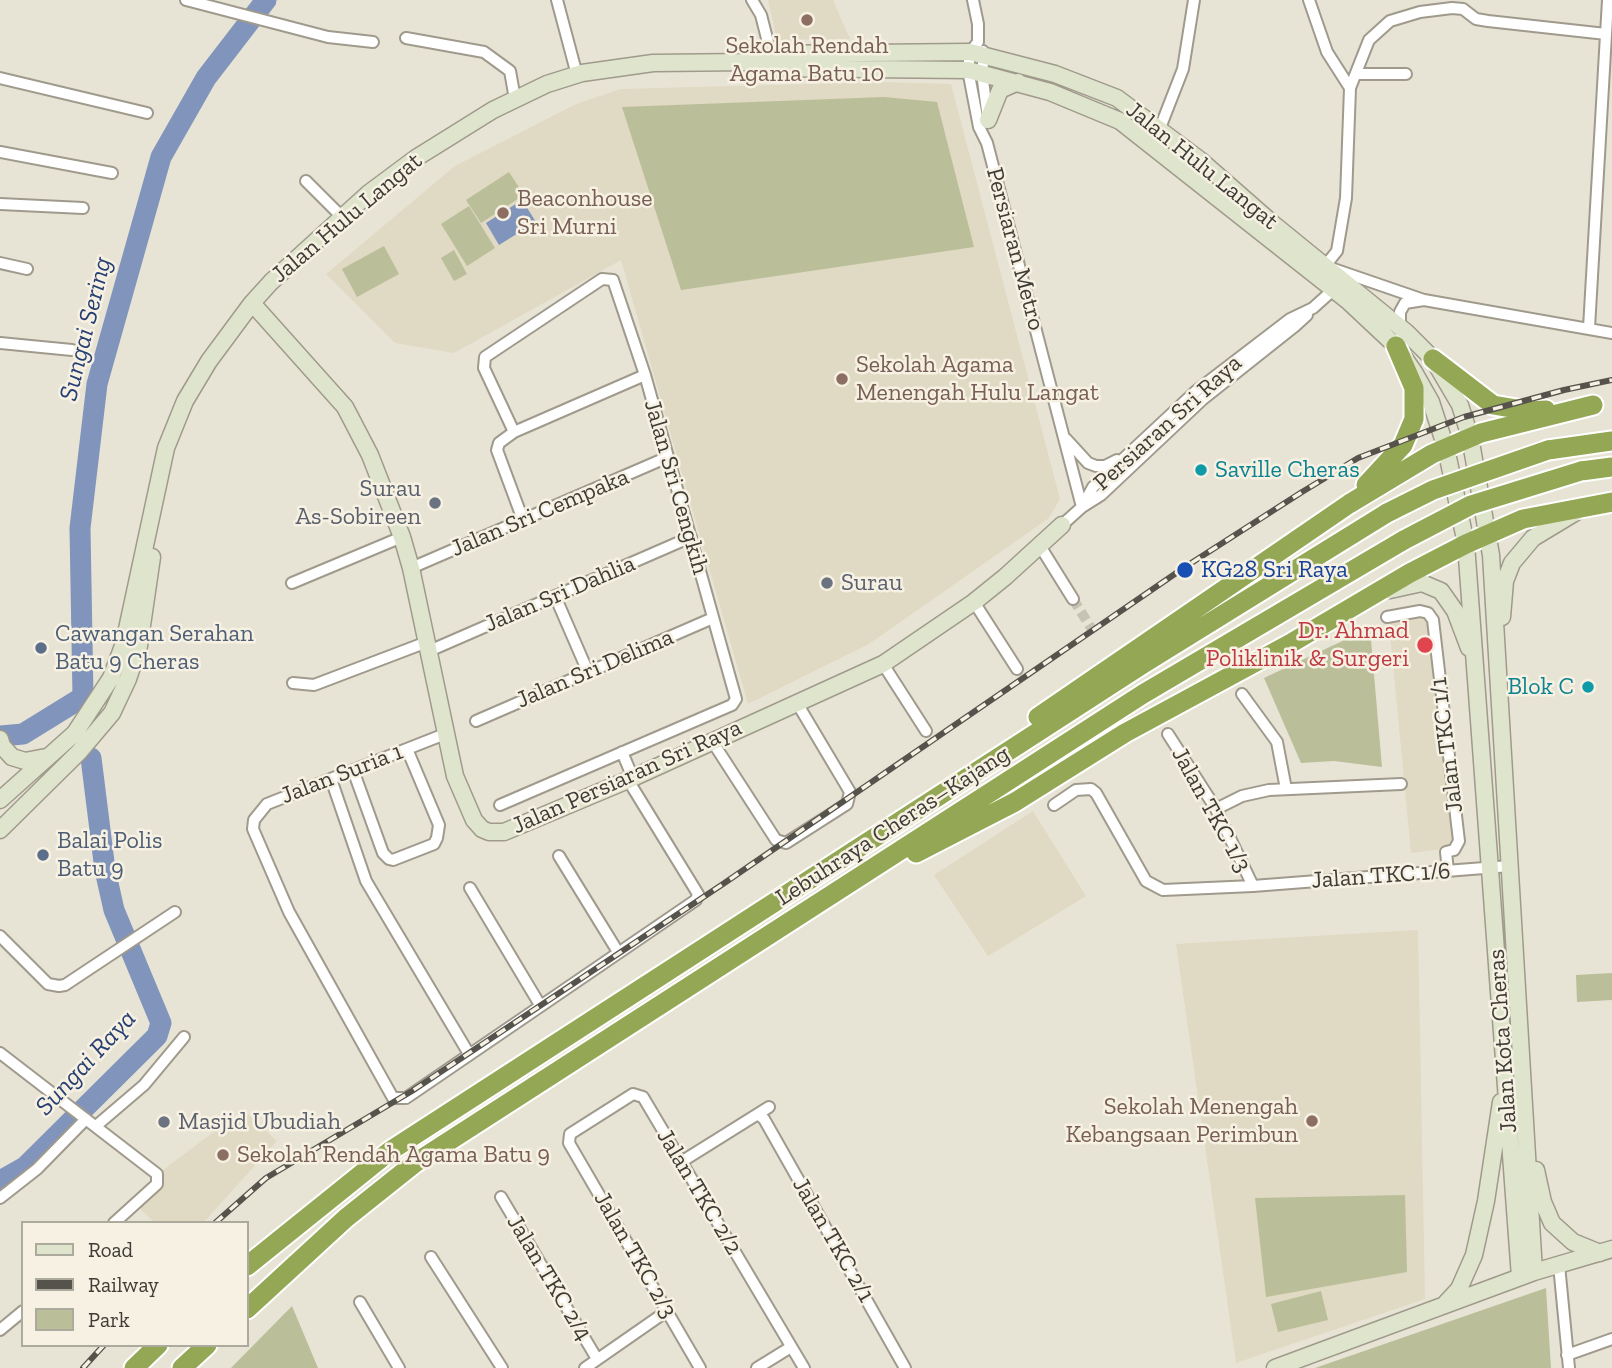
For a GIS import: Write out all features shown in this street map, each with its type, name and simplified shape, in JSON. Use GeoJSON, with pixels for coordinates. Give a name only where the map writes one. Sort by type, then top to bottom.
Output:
{"type":"FeatureCollection","features":[{"type":"Feature","properties":{"kind":"highway"},"geometry":{"type":"LineString","coordinates":[[1349,504],[1403,445],[1414,419],[1414,388],[1401,339]]}},
{"type":"Feature","properties":{"kind":"highway"},"geometry":{"type":"LineString","coordinates":[[1433,359],[1493,405],[1529,411],[1603,404]]}},
{"type":"Feature","properties":{"kind":"highway"},"geometry":{"type":"LineString","coordinates":[[956,784],[1047,709],[1349,504],[1446,448],[1481,433],[1603,404]]}},
{"type":"Feature","properties":{"kind":"highway","name":"Lebuhraya Cheras–Kajang"},"geometry":{"type":"LineString","coordinates":[[248,1265],[390,1151],[1143,664],[1387,513],[1433,490],[1548,450],[1612,441]]}},
{"type":"Feature","properties":{"kind":"highway","name":"Lebuhraya Cheras–Kajang"},"geometry":{"type":"LineString","coordinates":[[248,1308],[346,1219],[415,1163],[1143,694],[1404,540],[1471,505],[1581,471],[1612,467]]}},
{"type":"Feature","properties":{"kind":"highway"},"geometry":{"type":"LineString","coordinates":[[769,934],[793,925],[906,858],[1015,802],[1125,733],[1465,544],[1523,519],[1612,502]]}},
{"type":"Feature","properties":{"kind":"highway"},"geometry":{"type":"LineString","coordinates":[[248,1321],[346,1219]]}},
{"type":"Feature","properties":{"kind":"highway"},"geometry":{"type":"LineString","coordinates":[[134,1368],[156,1347]]}},
{"type":"Feature","properties":{"kind":"highway"},"geometry":{"type":"LineString","coordinates":[[182,1368],[205,1347]]}},
{"type":"Feature","properties":{"kind":"highway"},"geometry":{"type":"LineString","coordinates":[[200,1368],[220,1347]]}},
{"type":"Feature","properties":{"kind":"main road","name":"Jalan Hulu Langat"},"geometry":{"type":"LineString","coordinates":[[749,62],[763,54],[977,50],[1055,74],[1117,98],[1160,128],[1325,266],[1401,339],[1414,372],[1431,402],[1446,448],[1465,544]]}},
{"type":"Feature","properties":{"kind":"main road","name":"Jalan Hulu Langat"},"geometry":{"type":"LineString","coordinates":[[0,800],[75,733],[111,678],[124,643],[166,448],[185,401],[209,361],[252,303],[271,282],[369,193],[416,158],[448,136],[515,99],[547,83],[577,75],[653,63],[749,62],[764,68],[975,71],[1050,92],[1120,121],[1333,290],[1433,359],[1460,405],[1470,438],[1490,555]]}},
{"type":"Feature","properties":{"kind":"main road"},"geometry":{"type":"LineString","coordinates":[[988,120],[1000,90],[1018,82]]}},
{"type":"Feature","properties":{"kind":"main road","name":"Jalan Persiaran Sri Raya"},"geometry":{"type":"LineString","coordinates":[[252,303],[345,407],[370,454],[411,568],[455,776],[474,820],[489,832],[504,832],[630,779],[883,664],[974,602],[1062,525]]}},
{"type":"Feature","properties":{"kind":"main road","name":"Jalan Hulu Langat"},"geometry":{"type":"LineString","coordinates":[[0,830],[98,731],[112,713],[128,679],[139,646],[161,471]]}},
{"type":"Feature","properties":{"kind":"main road"},"geometry":{"type":"LineString","coordinates":[[1498,670],[1506,580],[1513,563],[1533,538],[1587,506]]}},
{"type":"Feature","properties":{"kind":"main road","name":"Jalan Kota Cheras"},"geometry":{"type":"LineString","coordinates":[[1465,544],[1477,674],[1505,1078],[1527,1275]]}},
{"type":"Feature","properties":{"kind":"main road","name":"Jalan Kota Cheras"},"geometry":{"type":"LineString","coordinates":[[1490,555],[1525,1126],[1527,1275]]}},
{"type":"Feature","properties":{"kind":"main road"},"geometry":{"type":"LineString","coordinates":[[1373,596],[1422,583],[1441,591],[1455,611],[1477,674]]}},
{"type":"Feature","properties":{"kind":"main road"},"geometry":{"type":"LineString","coordinates":[[0,739],[2,746],[12,757],[25,761],[49,757]]}},
{"type":"Feature","properties":{"kind":"main road"},"geometry":{"type":"LineString","coordinates":[[0,810],[18,813]]}},
{"type":"Feature","properties":{"kind":"main road"},"geometry":{"type":"LineString","coordinates":[[1442,1307],[1459,1289],[1474,1255],[1486,1201],[1505,1078]]}},
{"type":"Feature","properties":{"kind":"main road"},"geometry":{"type":"LineString","coordinates":[[1525,1126],[1543,1202],[1552,1223],[1573,1242],[1606,1251]]}},
{"type":"Feature","properties":{"kind":"main road"},"geometry":{"type":"LineString","coordinates":[[1275,1368],[1527,1275],[1606,1251]]}},
{"type":"Feature","properties":{"kind":"street"},"geometry":{"type":"LineString","coordinates":[[186,0],[328,37],[373,42]]}},
{"type":"Feature","properties":{"kind":"street"},"geometry":{"type":"LineString","coordinates":[[230,12],[235,0]]}},
{"type":"Feature","properties":{"kind":"street"},"geometry":{"type":"LineString","coordinates":[[557,0],[577,75]]}},
{"type":"Feature","properties":{"kind":"street"},"geometry":{"type":"LineString","coordinates":[[752,0],[761,15],[771,54]]}},
{"type":"Feature","properties":{"kind":"street"},"geometry":{"type":"LineString","coordinates":[[973,0],[978,24],[975,71]]}},
{"type":"Feature","properties":{"kind":"street"},"geometry":{"type":"LineString","coordinates":[[1160,128],[1183,69],[1194,0]]}},
{"type":"Feature","properties":{"kind":"street"},"geometry":{"type":"LineString","coordinates":[[1310,0],[1327,52],[1350,88]]}},
{"type":"Feature","properties":{"kind":"street"},"geometry":{"type":"LineString","coordinates":[[1589,328],[1608,0]]}},
{"type":"Feature","properties":{"kind":"street"},"geometry":{"type":"LineString","coordinates":[[1606,34],[1476,19],[1463,9],[1452,8],[1420,12],[1390,21],[1369,40],[1350,88],[1346,198],[1336,251],[1325,266],[1424,300],[1612,333]]}},
{"type":"Feature","properties":{"kind":"street"},"geometry":{"type":"LineString","coordinates":[[406,38],[484,52],[510,71],[515,99]]}},
{"type":"Feature","properties":{"kind":"street","name":"Persiaran Metro"},"geometry":{"type":"LineString","coordinates":[[975,71],[988,120],[988,143],[1082,507]]}},
{"type":"Feature","properties":{"kind":"street","name":"Persiaran Metro"},"geometry":{"type":"LineString","coordinates":[[975,71],[979,127],[988,143]]}},
{"type":"Feature","properties":{"kind":"street"},"geometry":{"type":"LineString","coordinates":[[1357,74],[1406,74]]}},
{"type":"Feature","properties":{"kind":"street"},"geometry":{"type":"LineString","coordinates":[[0,78],[147,113]]}},
{"type":"Feature","properties":{"kind":"street"},"geometry":{"type":"LineString","coordinates":[[0,152],[112,173]]}},
{"type":"Feature","properties":{"kind":"street"},"geometry":{"type":"LineString","coordinates":[[306,181],[343,218]]}},
{"type":"Feature","properties":{"kind":"street"},"geometry":{"type":"LineString","coordinates":[[0,204],[83,208]]}},
{"type":"Feature","properties":{"kind":"street"},"geometry":{"type":"LineString","coordinates":[[0,263],[27,269]]}},
{"type":"Feature","properties":{"kind":"street","name":"Jalan Sri Cengkih"},"geometry":{"type":"LineString","coordinates":[[514,432],[484,368],[485,357],[602,279],[612,280],[645,375],[736,699],[732,705],[622,752]]}},
{"type":"Feature","properties":{"kind":"street","name":"Persiaran Sri Raya"},"geometry":{"type":"LineString","coordinates":[[1082,507],[1101,495],[1203,399],[1281,338],[1333,290]]}},
{"type":"Feature","properties":{"kind":"street"},"geometry":{"type":"LineString","coordinates":[[1401,339],[1400,312],[1405,303],[1424,300]]}},
{"type":"Feature","properties":{"kind":"street","name":"Persiaran Sri Raya"},"geometry":{"type":"LineString","coordinates":[[1082,507],[1093,487],[1196,391],[1290,319],[1313,308]]}},
{"type":"Feature","properties":{"kind":"street"},"geometry":{"type":"LineString","coordinates":[[0,343],[72,350]]}},
{"type":"Feature","properties":{"kind":"street"},"geometry":{"type":"LineString","coordinates":[[523,520],[497,450],[499,443],[514,432],[645,375]]}},
{"type":"Feature","properties":{"kind":"street","name":"Persiaran Metro"},"geometry":{"type":"LineString","coordinates":[[1064,437],[1088,463],[1096,467],[1105,466],[1130,454]]}},
{"type":"Feature","properties":{"kind":"street","name":"Jalan Sri Cempaka"},"geometry":{"type":"LineString","coordinates":[[411,568],[668,457]]}},
{"type":"Feature","properties":{"kind":"street","name":"Jalan Persiaran Sri Raya"},"geometry":{"type":"LineString","coordinates":[[1062,525],[1082,507]]}},
{"type":"Feature","properties":{"kind":"street"},"geometry":{"type":"LineString","coordinates":[[292,583],[402,537]]}},
{"type":"Feature","properties":{"kind":"street","name":"Jalan Sri Dahlia"},"geometry":{"type":"LineString","coordinates":[[293,683],[314,685],[428,647],[691,537]]}},
{"type":"Feature","properties":{"kind":"street"},"geometry":{"type":"LineString","coordinates":[[1040,545],[1073,599]]}},
{"type":"Feature","properties":{"kind":"street"},"geometry":{"type":"LineString","coordinates":[[555,596],[588,672]]}},
{"type":"Feature","properties":{"kind":"street"},"geometry":{"type":"LineString","coordinates":[[974,602],[1017,669]]}},
{"type":"Feature","properties":{"kind":"street","name":"Jalan TKC 1/1"},"geometry":{"type":"LineString","coordinates":[[1387,617],[1420,611],[1428,613],[1433,620],[1459,842],[1454,850],[1447,852],[1448,871]]}},
{"type":"Feature","properties":{"kind":"street","name":"Jalan Sri Delima"},"geometry":{"type":"LineString","coordinates":[[476,721],[713,618]]}},
{"type":"Feature","properties":{"kind":"street"},"geometry":{"type":"LineString","coordinates":[[883,664],[926,731]]}},
{"type":"Feature","properties":{"kind":"street"},"geometry":{"type":"LineString","coordinates":[[1242,694],[1278,742],[1286,789]]}},
{"type":"Feature","properties":{"kind":"street"},"geometry":{"type":"LineString","coordinates":[[712,741],[776,840],[786,843],[847,804],[850,798],[850,792],[797,703]]}},
{"type":"Feature","properties":{"kind":"street","name":"Jalan Suria 1"},"geometry":{"type":"LineString","coordinates":[[445,734],[267,804],[254,820],[253,829],[289,912],[393,1098],[406,1098],[469,1054]]}},
{"type":"Feature","properties":{"kind":"street","name":"Jalan TKC 1/3"},"geometry":{"type":"LineString","coordinates":[[1168,734],[1216,809],[1253,886]]}},
{"type":"Feature","properties":{"kind":"street"},"geometry":{"type":"LineString","coordinates":[[353,770],[383,853],[393,860],[434,844],[439,825],[407,749]]}},
{"type":"Feature","properties":{"kind":"street"},"geometry":{"type":"LineString","coordinates":[[331,779],[366,881],[469,1054],[698,898],[630,779],[622,752],[500,805]]}},
{"type":"Feature","properties":{"kind":"street"},"geometry":{"type":"LineString","coordinates":[[1216,809],[1242,796],[1286,789],[1401,784]]}},
{"type":"Feature","properties":{"kind":"street","name":"Jalan TKC 1/6"},"geometry":{"type":"LineString","coordinates":[[1054,805],[1076,790],[1090,789],[1096,793],[1146,881],[1163,890],[1253,886],[1510,866]]}},
{"type":"Feature","properties":{"kind":"street"},"geometry":{"type":"LineString","coordinates":[[559,856],[618,951]]}},
{"type":"Feature","properties":{"kind":"street"},"geometry":{"type":"LineString","coordinates":[[470,888],[540,1005]]}},
{"type":"Feature","properties":{"kind":"street"},"geometry":{"type":"LineString","coordinates":[[0,936],[48,984],[65,985],[174,912]]}},
{"type":"Feature","properties":{"kind":"street"},"geometry":{"type":"LineString","coordinates":[[96,1126],[144,1085],[184,1037]]}},
{"type":"Feature","properties":{"kind":"street"},"geometry":{"type":"LineString","coordinates":[[0,1054],[155,1171],[159,1177],[157,1184],[116,1221]]}},
{"type":"Feature","properties":{"kind":"street","name":"Jalan TKC 2/2"},"geometry":{"type":"LineString","coordinates":[[569,1143],[570,1133],[633,1094],[643,1097],[804,1368]]}},
{"type":"Feature","properties":{"kind":"street"},"geometry":{"type":"LineString","coordinates":[[681,1162],[769,1107]]}},
{"type":"Feature","properties":{"kind":"street","name":"Jalan TKC 2/1"},"geometry":{"type":"LineString","coordinates":[[759,1115],[771,1131],[905,1368]]}},
{"type":"Feature","properties":{"kind":"street"},"geometry":{"type":"LineString","coordinates":[[0,1198],[37,1169],[83,1117]]}},
{"type":"Feature","properties":{"kind":"street","name":"Jalan TKC 2/3"},"geometry":{"type":"LineString","coordinates":[[569,1143],[700,1368]]}},
{"type":"Feature","properties":{"kind":"street","name":"Jalan TKC 2/4"},"geometry":{"type":"LineString","coordinates":[[501,1197],[597,1359]]}},
{"type":"Feature","properties":{"kind":"street"},"geometry":{"type":"LineString","coordinates":[[431,1257],[502,1368]]}},
{"type":"Feature","properties":{"kind":"street"},"geometry":{"type":"LineString","coordinates":[[1559,1265],[1569,1368]]}},
{"type":"Feature","properties":{"kind":"street"},"geometry":{"type":"LineString","coordinates":[[359,1302],[399,1368]]}},
{"type":"Feature","properties":{"kind":"street"},"geometry":{"type":"LineString","coordinates":[[585,1368],[667,1311]]}},
{"type":"Feature","properties":{"kind":"street"},"geometry":{"type":"LineString","coordinates":[[0,1330],[21,1313]]}},
{"type":"Feature","properties":{"kind":"street"},"geometry":{"type":"LineString","coordinates":[[1567,1356],[1612,1339]]}},
{"type":"Feature","properties":{"kind":"street"},"geometry":{"type":"LineString","coordinates":[[757,1368],[791,1348]]}},
{"type":"Feature","properties":{"kind":"shaded area","name":"Sekolah Rendah Agama Batu 10"},"geometry":{"type":"Polygon","coordinates":[[[768,0],[833,0],[850,39],[777,40],[768,0]]]}},
{"type":"Feature","properties":{"kind":"shaded area","name":"Sekolah Agama Menengah Hulu Langat"},"geometry":{"type":"Polygon","coordinates":[[[883,82],[951,84],[1060,499],[1049,518],[869,644],[748,704],[621,260],[454,353],[395,343],[326,274],[455,166],[576,104],[621,89],[883,82]]]}},
{"type":"Feature","properties":{"kind":"shaded area"},"geometry":{"type":"Polygon","coordinates":[[[1423,617],[1429,621],[1455,842],[1450,848],[1411,853],[1389,622],[1423,617]]]}},
{"type":"Feature","properties":{"kind":"shaded area"},"geometry":{"type":"Polygon","coordinates":[[[1033,811],[1086,896],[988,956],[934,875],[1033,811]]]}},
{"type":"Feature","properties":{"kind":"shaded area","name":"Sekolah Menengah Kebangsaan Perimbun"},"geometry":{"type":"Polygon","coordinates":[[[1418,930],[1425,1299],[1236,1363],[1176,944],[1418,930]]]}},
{"type":"Feature","properties":{"kind":"shaded area","name":"Sekolah Rendah Agama Batu 9"},"geometry":{"type":"Polygon","coordinates":[[[248,1114],[277,1141],[205,1221],[153,1221],[139,1208],[163,1181],[163,1170],[223,1125],[248,1114]]]}},
{"type":"Feature","properties":{"kind":"green space"},"geometry":{"type":"Polygon","coordinates":[[[884,97],[937,102],[974,247],[681,290],[622,107],[884,97]]]}},
{"type":"Feature","properties":{"kind":"green space"},"geometry":{"type":"Polygon","coordinates":[[[509,172],[524,195],[481,223],[466,200],[509,172]]]}},
{"type":"Feature","properties":{"kind":"green space"},"geometry":{"type":"Polygon","coordinates":[[[469,206],[495,248],[467,266],[441,224],[469,206]]]}},
{"type":"Feature","properties":{"kind":"green space"},"geometry":{"type":"Polygon","coordinates":[[[384,246],[399,274],[357,297],[342,269],[384,246]]]}},
{"type":"Feature","properties":{"kind":"green space"},"geometry":{"type":"Polygon","coordinates":[[[454,250],[467,274],[454,281],[441,258],[454,250]]]}},
{"type":"Feature","properties":{"kind":"green space"},"geometry":{"type":"Polygon","coordinates":[[[1370,628],[1382,767],[1334,761],[1301,763],[1264,678],[1370,628]]]}},
{"type":"Feature","properties":{"kind":"green space"},"geometry":{"type":"Polygon","coordinates":[[[1612,973],[1612,1000],[1577,1002],[1576,975],[1612,973]]]}},
{"type":"Feature","properties":{"kind":"green space"},"geometry":{"type":"Polygon","coordinates":[[[1405,1195],[1407,1272],[1266,1297],[1255,1198],[1405,1195]]]}},
{"type":"Feature","properties":{"kind":"green space"},"geometry":{"type":"Polygon","coordinates":[[[1546,1288],[1551,1368],[1315,1368],[1546,1288]]]}},
{"type":"Feature","properties":{"kind":"green space"},"geometry":{"type":"Polygon","coordinates":[[[1321,1291],[1328,1320],[1278,1332],[1271,1304],[1321,1291]]]}},
{"type":"Feature","properties":{"kind":"green space"},"geometry":{"type":"Polygon","coordinates":[[[292,1306],[318,1368],[231,1368],[292,1306]]]}},
{"type":"Feature","properties":{"kind":"water"},"geometry":{"type":"Polygon","coordinates":[[[522,200],[536,222],[499,245],[486,223],[522,200]]]}},
{"type":"Feature","properties":{"kind":"waterway","name":"Sungai Sering"},"geometry":{"type":"LineString","coordinates":[[0,736],[23,734],[83,697],[80,528],[97,384],[161,157],[206,78],[266,0]]}},
{"type":"Feature","properties":{"kind":"waterway","name":"Sungai Raya"},"geometry":{"type":"LineString","coordinates":[[0,1181],[25,1167],[157,1036],[161,1023],[114,910],[105,870],[91,758]]}},
{"type":"Feature","properties":{"kind":"tunnel"},"geometry":{"type":"LineString","coordinates":[[1073,599],[1096,636]]}},
{"type":"Feature","properties":{"kind":"railway"},"geometry":{"type":"LineString","coordinates":[[217,1221],[266,1178],[412,1091],[723,884],[1185,567],[1358,458],[1464,417],[1612,380]]}},
{"type":"Feature","properties":{"kind":"railway"},"geometry":{"type":"LineString","coordinates":[[83,1368],[102,1347]]}},
{"type":"Feature","properties":{"kind":"place","name":"Sekolah Rendah Agama Batu 10"},"geometry":{"type":"Point","coordinates":[807,20]}},
{"type":"Feature","properties":{"kind":"place","name":"Beaconhouse Sri Murni"},"geometry":{"type":"Point","coordinates":[503,213]}},
{"type":"Feature","properties":{"kind":"place","name":"Sekolah Agama Menengah Hulu Langat"},"geometry":{"type":"Point","coordinates":[842,379]}},
{"type":"Feature","properties":{"kind":"place","name":"Saville Cheras"},"geometry":{"type":"Point","coordinates":[1201,470]}},
{"type":"Feature","properties":{"kind":"place","name":"Surau As-Sobireen"},"geometry":{"type":"Point","coordinates":[435,503]}},
{"type":"Feature","properties":{"kind":"place","name":"KG28 Sri Raya"},"geometry":{"type":"Point","coordinates":[1185,570]}},
{"type":"Feature","properties":{"kind":"place","name":"Surau"},"geometry":{"type":"Point","coordinates":[827,583]}},
{"type":"Feature","properties":{"kind":"place","name":"Dr. Ahmad Poliklinik & Surgeri"},"geometry":{"type":"Point","coordinates":[1425,645]}},
{"type":"Feature","properties":{"kind":"place","name":"Cawangan Serahan Batu 9 Cheras"},"geometry":{"type":"Point","coordinates":[41,648]}},
{"type":"Feature","properties":{"kind":"place","name":"Blok C"},"geometry":{"type":"Point","coordinates":[1588,687]}},
{"type":"Feature","properties":{"kind":"place","name":"Balai Polis Batu 9"},"geometry":{"type":"Point","coordinates":[43,855]}},
{"type":"Feature","properties":{"kind":"place","name":"Sekolah Menengah Kebangsaan Perimbun"},"geometry":{"type":"Point","coordinates":[1312,1121]}},
{"type":"Feature","properties":{"kind":"place","name":"Masjid Ubudiah"},"geometry":{"type":"Point","coordinates":[164,1122]}},
{"type":"Feature","properties":{"kind":"place","name":"Sekolah Rendah Agama Batu 9"},"geometry":{"type":"Point","coordinates":[223,1155]}}]}
